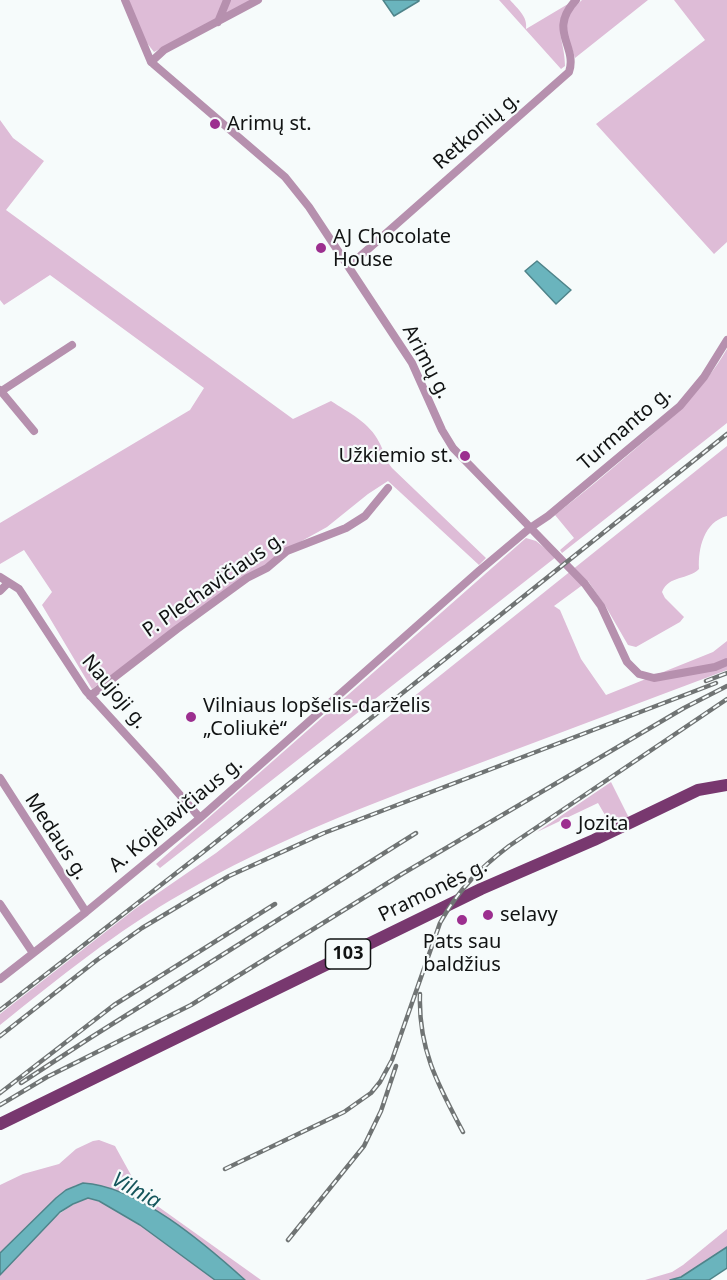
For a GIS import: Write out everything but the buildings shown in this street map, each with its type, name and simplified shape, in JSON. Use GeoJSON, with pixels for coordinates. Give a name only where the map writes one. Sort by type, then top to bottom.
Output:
{"type":"FeatureCollection","features":[{"type":"Feature","properties":{"kind":"main road","name":"Pramonės g."},"geometry":{"type":"LineString","coordinates":[[0,1124],[481,889],[594,840],[698,790],[727,785]]}},
{"type":"Feature","properties":{"kind":"street","name":"Arimų g."},"geometry":{"type":"LineString","coordinates":[[125,0],[151,62],[285,177],[309,207],[412,363],[447,440],[585,584],[601,606],[627,662],[639,674],[654,678],[715,667],[727,662]]}},
{"type":"Feature","properties":{"kind":"street"},"geometry":{"type":"LineString","coordinates":[[218,22],[227,0]]}},
{"type":"Feature","properties":{"kind":"street"},"geometry":{"type":"LineString","coordinates":[[151,62],[164,50],[258,0]]}},
{"type":"Feature","properties":{"kind":"street","name":"Retkonių g."},"geometry":{"type":"LineString","coordinates":[[349,266],[569,72],[571,64],[563,20],[576,0]]}},
{"type":"Feature","properties":{"kind":"street","name":"Turmanto g."},"geometry":{"type":"LineString","coordinates":[[530,528],[548,516],[680,406],[704,377],[727,340]]}},
{"type":"Feature","properties":{"kind":"street"},"geometry":{"type":"LineString","coordinates":[[34,431],[0,391],[72,345]]}},
{"type":"Feature","properties":{"kind":"street","name":"P. Plechavičiaus g."},"geometry":{"type":"LineString","coordinates":[[90,696],[247,578],[267,568],[287,552],[346,528],[365,516],[388,488]]}},
{"type":"Feature","properties":{"kind":"street","name":"A. Kojelavičiaus g."},"geometry":{"type":"LineString","coordinates":[[0,978],[86,912],[200,819],[530,528]]}},
{"type":"Feature","properties":{"kind":"street","name":"Naujoji g."},"geometry":{"type":"LineString","coordinates":[[0,578],[23,595],[90,696],[200,819]]}},
{"type":"Feature","properties":{"kind":"street"},"geometry":{"type":"LineString","coordinates":[[0,591],[8,583]]}},
{"type":"Feature","properties":{"kind":"street","name":"Medaus g."},"geometry":{"type":"LineString","coordinates":[[0,778],[86,912]]}},
{"type":"Feature","properties":{"kind":"street"},"geometry":{"type":"LineString","coordinates":[[0,904],[33,953]]}},
{"type":"Feature","properties":{"kind":"shaded area"},"geometry":{"type":"Polygon","coordinates":[[[129,0],[251,0],[154,52],[143,38],[129,0]]]}},
{"type":"Feature","properties":{"kind":"shaded area"},"geometry":{"type":"Polygon","coordinates":[[[499,0],[510,0],[524,17],[526,29],[568,4],[563,12],[560,27],[565,66],[561,69],[499,0]]]}},
{"type":"Feature","properties":{"kind":"shaded area"},"geometry":{"type":"Polygon","coordinates":[[[582,0],[648,0],[575,58],[566,27],[574,7],[582,0]]]}},
{"type":"Feature","properties":{"kind":"shaded area"},"geometry":{"type":"Polygon","coordinates":[[[674,0],[727,0],[727,242],[714,254],[596,124],[705,40],[674,0]]]}},
{"type":"Feature","properties":{"kind":"shaded area"},"geometry":{"type":"Polygon","coordinates":[[[0,120],[13,138],[44,161],[6,210],[293,419],[331,401],[358,418],[375,435],[392,468],[486,558],[479,565],[388,481],[327,527],[282,552],[243,579],[92,689],[42,605],[52,592],[24,550],[0,564],[0,523],[190,410],[204,388],[50,275],[4,305],[0,300],[0,120]]]}},
{"type":"Feature","properties":{"kind":"shaded area"},"geometry":{"type":"Polygon","coordinates":[[[727,349],[727,423],[562,553],[560,550],[574,538],[555,515],[673,416],[697,391],[727,349]]]}},
{"type":"Feature","properties":{"kind":"shaded area"},"geometry":{"type":"Polygon","coordinates":[[[727,446],[727,516],[713,524],[704,537],[699,569],[669,583],[662,592],[684,617],[680,622],[636,647],[628,645],[588,581],[554,606],[560,610],[581,659],[606,695],[713,652],[727,641],[727,670],[392,796],[251,857],[183,893],[135,923],[89,955],[0,1025],[0,1014],[135,909],[216,853],[302,786],[727,446]]]}},
{"type":"Feature","properties":{"kind":"shaded area"},"geometry":{"type":"Polygon","coordinates":[[[526,538],[536,541],[556,557],[160,868],[156,864],[526,538]]]}},
{"type":"Feature","properties":{"kind":"shaded area"},"geometry":{"type":"Polygon","coordinates":[[[611,782],[630,820],[612,827],[598,803],[537,832],[611,782]]]}},
{"type":"Feature","properties":{"kind":"shaded area"},"geometry":{"type":"Polygon","coordinates":[[[99,1140],[115,1146],[142,1195],[261,1280],[245,1280],[189,1234],[136,1197],[76,1185],[56,1198],[0,1253],[0,1185],[23,1174],[59,1164],[76,1149],[99,1140]]]}},
{"type":"Feature","properties":{"kind":"shaded area"},"geometry":{"type":"Polygon","coordinates":[[[88,1198],[138,1222],[215,1280],[0,1280],[0,1275],[52,1220],[64,1210],[88,1198]]]}},
{"type":"Feature","properties":{"kind":"shaded area"},"geometry":{"type":"Polygon","coordinates":[[[727,1229],[727,1247],[681,1277],[670,1280],[645,1280],[672,1272],[727,1229]]]}},
{"type":"Feature","properties":{"kind":"water"},"geometry":{"type":"Polygon","coordinates":[[[383,0],[419,0],[419,1],[394,16],[383,0]]]}},
{"type":"Feature","properties":{"kind":"water"},"geometry":{"type":"Polygon","coordinates":[[[537,261],[571,290],[556,304],[525,271],[537,261]]]}},
{"type":"Feature","properties":{"kind":"water"},"geometry":{"type":"Polygon","coordinates":[[[83,1183],[126,1194],[170,1219],[211,1250],[245,1280],[215,1280],[140,1225],[99,1201],[88,1198],[60,1212],[0,1275],[0,1253],[56,1198],[66,1190],[83,1183]]]}},
{"type":"Feature","properties":{"kind":"water"},"geometry":{"type":"Polygon","coordinates":[[[727,1247],[727,1268],[709,1280],[670,1280],[681,1277],[727,1247]]]}},
{"type":"Feature","properties":{"kind":"railway"},"geometry":{"type":"LineString","coordinates":[[0,1010],[202,853],[727,434]]}},
{"type":"Feature","properties":{"kind":"railway"},"geometry":{"type":"LineString","coordinates":[[706,681],[727,673]]}},
{"type":"Feature","properties":{"kind":"railway"},"geometry":{"type":"LineString","coordinates":[[0,1036],[142,928],[229,876],[324,833],[716,683]]}},
{"type":"Feature","properties":{"kind":"railway"},"geometry":{"type":"LineString","coordinates":[[0,1105],[47,1077],[191,1005],[402,874],[684,708],[727,686]]}},
{"type":"Feature","properties":{"kind":"railway"},"geometry":{"type":"LineString","coordinates":[[225,1169],[344,1112],[371,1093],[392,1060],[440,923],[470,880],[509,846],[727,699]]}},
{"type":"Feature","properties":{"kind":"railway"},"geometry":{"type":"LineString","coordinates":[[21,1083],[416,833]]}},
{"type":"Feature","properties":{"kind":"railway"},"geometry":{"type":"LineString","coordinates":[[0,1093],[114,1005],[275,904]]}},
{"type":"Feature","properties":{"kind":"railway"},"geometry":{"type":"LineString","coordinates":[[420,994],[422,1032],[431,1066],[463,1132]]}},
{"type":"Feature","properties":{"kind":"railway"},"geometry":{"type":"LineString","coordinates":[[288,1240],[364,1146],[381,1111],[396,1066]]}},
{"type":"Feature","properties":{"kind":"place","name":"Arimų st."},"geometry":{"type":"Point","coordinates":[215,124]}},
{"type":"Feature","properties":{"kind":"place","name":"AJ Chocolate House"},"geometry":{"type":"Point","coordinates":[321,248]}},
{"type":"Feature","properties":{"kind":"place","name":"Užkiemio st."},"geometry":{"type":"Point","coordinates":[465,456]}},
{"type":"Feature","properties":{"kind":"place","name":"Vilniaus lopšelis-darželis „Coliukė“"},"geometry":{"type":"Point","coordinates":[191,717]}},
{"type":"Feature","properties":{"kind":"place","name":"Jozita"},"geometry":{"type":"Point","coordinates":[566,824]}},
{"type":"Feature","properties":{"kind":"place","name":"selavy"},"geometry":{"type":"Point","coordinates":[488,915]}},
{"type":"Feature","properties":{"kind":"place","name":"Pats sau baldžius"},"geometry":{"type":"Point","coordinates":[462,920]}},
{"type":"Feature","properties":{"kind":"water label","name":"Vilnia"},"geometry":{"type":"Point","coordinates":[136,1191]}}]}
